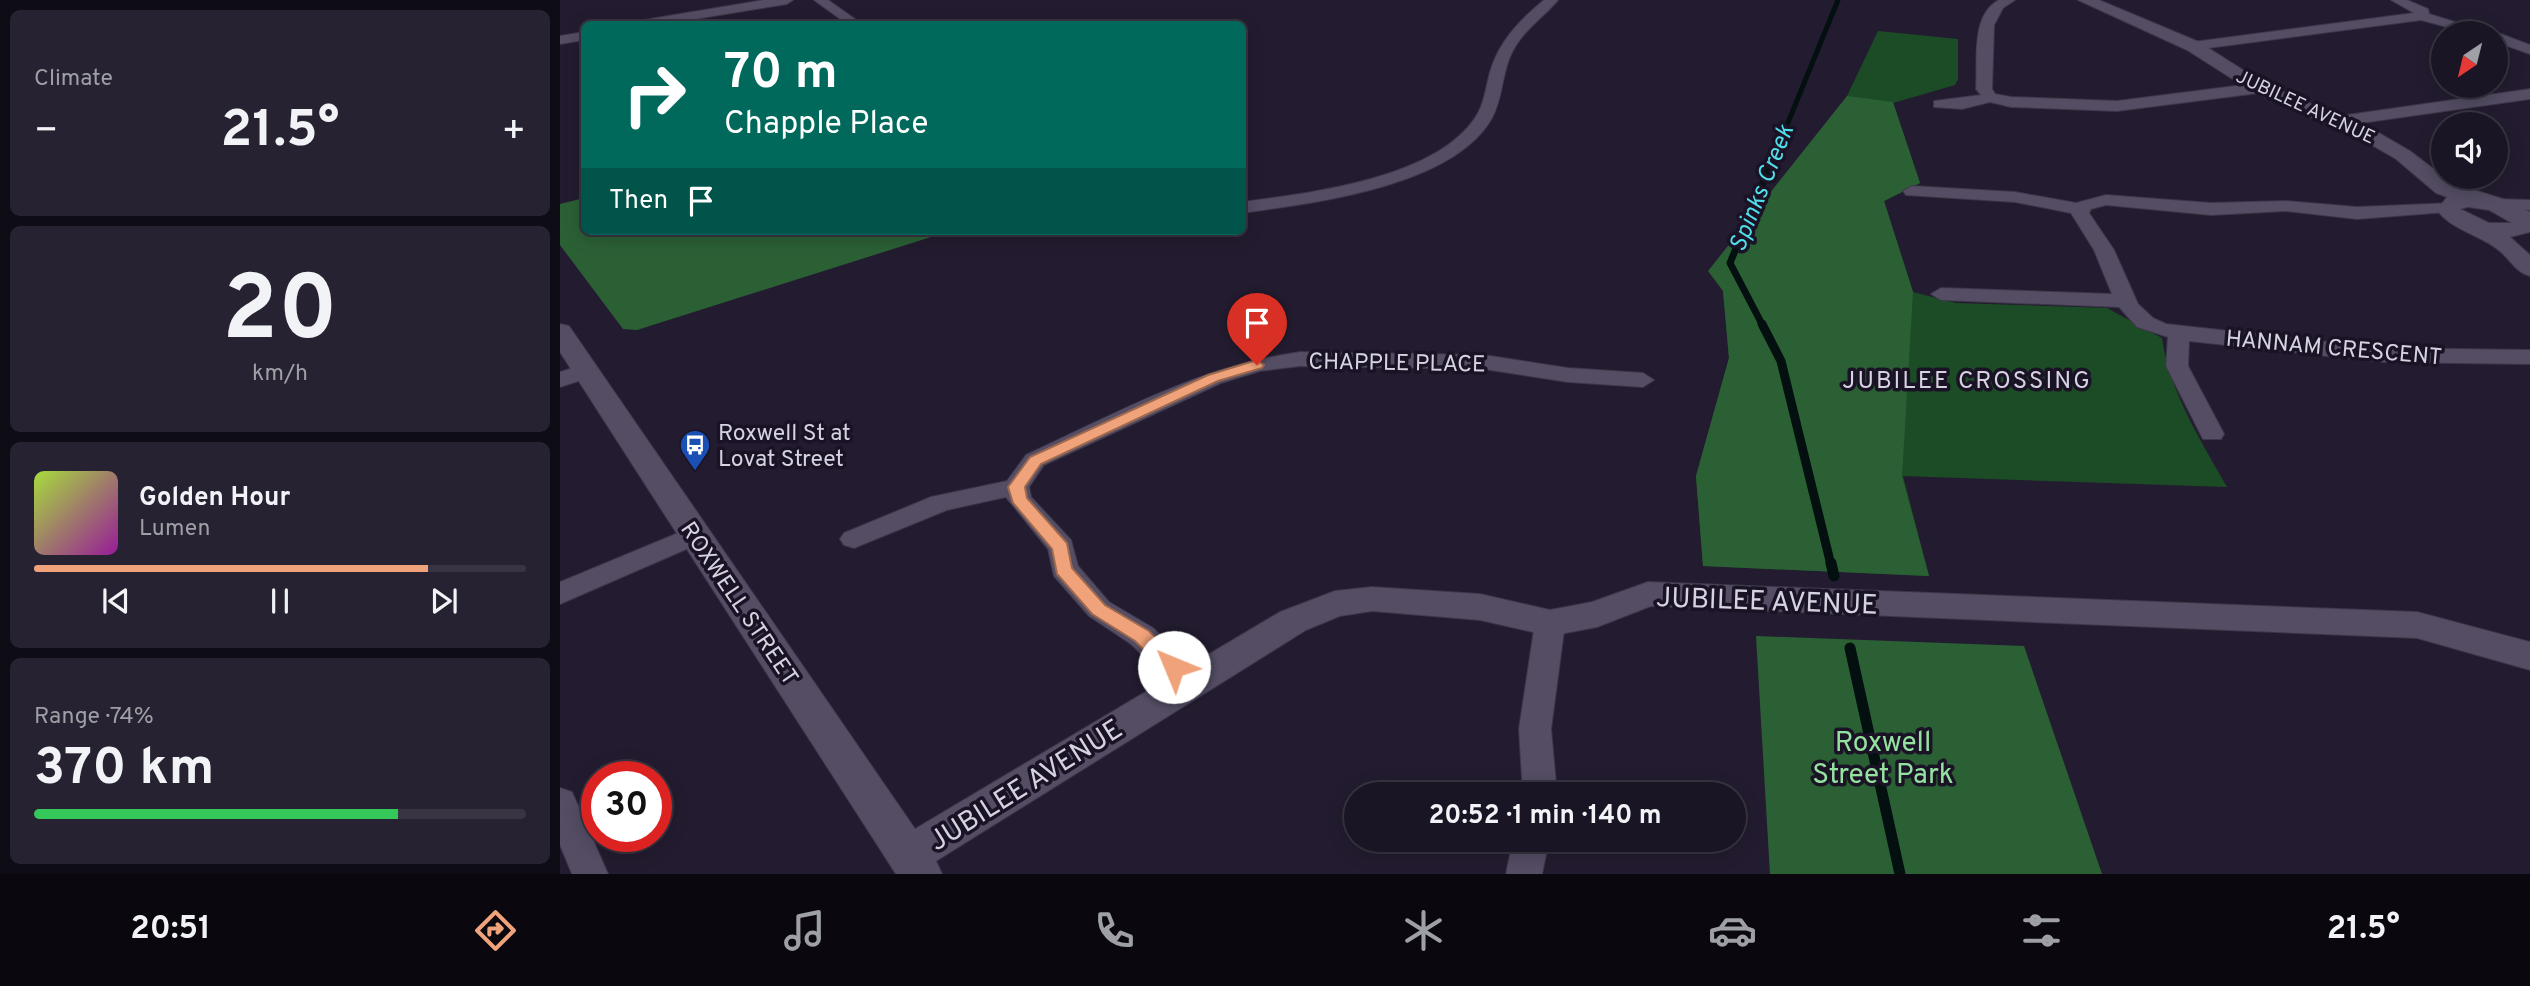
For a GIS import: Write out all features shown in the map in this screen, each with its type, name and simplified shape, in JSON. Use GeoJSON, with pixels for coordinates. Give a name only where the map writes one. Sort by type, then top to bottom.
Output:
{"type":"FeatureCollection","features":[{"type":"Feature","properties":{"kind":"street"},"geometry":{"type":"LineString","coordinates":[[662,21],[787,0]]}},
{"type":"Feature","properties":{"kind":"street"},"geometry":{"type":"LineString","coordinates":[[820,0],[851,21]]}},
{"type":"Feature","properties":{"kind":"street"},"geometry":{"type":"LineString","coordinates":[[1246,207],[1335,193],[1413,168],[1446,152],[1469,135],[1483,119],[1504,54],[1530,20],[1552,0]]}},
{"type":"Feature","properties":{"kind":"street"},"geometry":{"type":"LineString","coordinates":[[1990,97],[1984,89],[1987,57],[1983,43],[1992,11],[1996,5],[2009,0]]}},
{"type":"Feature","properties":{"kind":"street","name":"JUBILEE AVENUE"},"geometry":{"type":"LineString","coordinates":[[2069,0],[2086,0],[2193,46],[2259,88],[2340,121],[2403,155],[2457,209],[2520,221]]}},
{"type":"Feature","properties":{"kind":"street"},"geometry":{"type":"LineString","coordinates":[[2398,0],[2416,7],[2423,12],[2421,16]]}},
{"type":"Feature","properties":{"kind":"street"},"geometry":{"type":"LineString","coordinates":[[2193,46],[2421,16],[2440,21]]}},
{"type":"Feature","properties":{"kind":"street"},"geometry":{"type":"LineString","coordinates":[[560,40],[581,36]]}},
{"type":"Feature","properties":{"kind":"street"},"geometry":{"type":"LineString","coordinates":[[2508,42],[2530,50]]}},
{"type":"Feature","properties":{"kind":"street"},"geometry":{"type":"LineString","coordinates":[[1939,104],[1962,104],[1990,97],[2028,104],[2117,106],[2259,88]]}},
{"type":"Feature","properties":{"kind":"street"},"geometry":{"type":"LineString","coordinates":[[2340,121],[2530,94]]}},
{"type":"Feature","properties":{"kind":"street"},"geometry":{"type":"LineString","coordinates":[[1912,191],[2015,197],[2080,209],[2090,202],[2106,200],[2211,209],[2286,206],[2343,212],[2457,209]]}},
{"type":"Feature","properties":{"kind":"street","name":"JUBILEE AVENUE"},"geometry":{"type":"LineString","coordinates":[[2457,209],[2486,203],[2520,221]]}},
{"type":"Feature","properties":{"kind":"street","name":"HANNAM CRESCENT"},"geometry":{"type":"LineString","coordinates":[[2080,209],[2082,219],[2098,237],[2113,265],[2126,301],[2140,322],[2179,333],[2382,355],[2530,357]]}},
{"type":"Feature","properties":{"kind":"street","name":"JUBILEE AVENUE"},"geometry":{"type":"LineString","coordinates":[[2520,221],[2530,269]]}},
{"type":"Feature","properties":{"kind":"street"},"geometry":{"type":"LineString","coordinates":[[1941,294],[2126,301]]}},
{"type":"Feature","properties":{"kind":"street","name":"ROXWELL STREET"},"geometry":{"type":"LineString","coordinates":[[560,332],[573,376],[695,535],[914,865]]}},
{"type":"Feature","properties":{"kind":"street"},"geometry":{"type":"LineString","coordinates":[[2179,333],[2177,366],[2212,434]]}},
{"type":"Feature","properties":{"kind":"street","name":"CHAPPLE PLACE"},"geometry":{"type":"LineString","coordinates":[[1016,487],[1035,460],[1213,378],[1257,365],[1300,359],[1484,362],[1568,375],[1643,380]]}},
{"type":"Feature","properties":{"kind":"street"},"geometry":{"type":"LineString","coordinates":[[854,539],[940,503],[1016,487],[1019,499],[1061,547],[1063,569],[1099,609],[1142,636],[1190,683]]}},
{"type":"Feature","properties":{"kind":"street"},"geometry":{"type":"LineString","coordinates":[[560,594],[695,535]]}},
{"type":"Feature","properties":{"kind":"street","name":"JUBILEE AVENUE"},"geometry":{"type":"LineString","coordinates":[[914,865],[1190,683],[1293,621],[1335,604],[1372,599],[1480,607],[1550,623],[1597,614],[1648,594],[2417,625],[2530,656]]}},
{"type":"Feature","properties":{"kind":"street"},"geometry":{"type":"LineString","coordinates":[[1539,782],[1535,729],[1550,623]]}},
{"type":"Feature","properties":{"kind":"street"},"geometry":{"type":"LineString","coordinates":[[562,815],[590,874]]}},
{"type":"Feature","properties":{"kind":"street"},"geometry":{"type":"LineString","coordinates":[[1524,874],[1529,852]]}},
{"type":"Feature","properties":{"kind":"green space"},"geometry":{"type":"Polygon","coordinates":[[[1878,31],[1958,39],[1958,79],[1955,85],[1893,103],[1920,183],[1884,201],[1913,292],[1956,303],[2107,308],[2162,338],[2171,377],[2179,396],[2227,487],[1903,476],[1929,576],[1703,566],[1696,476],[1729,358],[1723,291],[1847,96],[1878,31]]]}},
{"type":"Feature","properties":{"kind":"green space"},"geometry":{"type":"Polygon","coordinates":[[[1847,96],[1893,102],[1920,183],[1884,201],[1913,292],[1902,476],[1929,576],[1703,566],[1696,476],[1729,358],[1723,291],[1708,271],[1847,96]]]}},
{"type":"Feature","properties":{"kind":"green space"},"geometry":{"type":"Polygon","coordinates":[[[581,199],[581,235],[937,235],[637,330],[623,329],[560,245],[560,204],[581,199]]]}},
{"type":"Feature","properties":{"kind":"green space","name":"Roxwell Street Park"},"geometry":{"type":"Polygon","coordinates":[[[1756,636],[2024,646],[2102,874],[1770,874],[1756,636]]]}},
{"type":"Feature","properties":{"kind":"waterway","name":"Spinks Creek"},"geometry":{"type":"LineString","coordinates":[[1780,142],[1838,0]]}},
{"type":"Feature","properties":{"kind":"waterway","name":"Spinks Creek"},"geometry":{"type":"LineString","coordinates":[[1763,326],[1730,263],[1780,141]]}},
{"type":"Feature","properties":{"kind":"waterway","name":"Spinks Creek"},"geometry":{"type":"LineString","coordinates":[[1762,324],[1781,361],[1831,565]]}},
{"type":"Feature","properties":{"kind":"waterway","name":"Spinks Creek"},"geometry":{"type":"LineString","coordinates":[[1831,563],[1834,576]]}},
{"type":"Feature","properties":{"kind":"waterway","name":"Spinks Creek"},"geometry":{"type":"LineString","coordinates":[[1850,648],[1900,874]]}},
{"type":"Feature","properties":{"kind":"place","name":"Roxwell St at Lovat Street"},"geometry":{"type":"Point","coordinates":[695,472]}},
{"type":"Feature","properties":{"kind":"district","name":"JUBILEE CROSSING"},"geometry":{"type":"Point","coordinates":[1967,380]}},
{"type":"Feature","properties":{"kind":"route"},"geometry":{"type":"LineString","coordinates":[[1174,667],[1142,636],[1099,609],[1063,569],[1061,547],[1019,499],[1016,487],[1025,470],[1035,460],[1213,378],[1257,365]]}}]}
